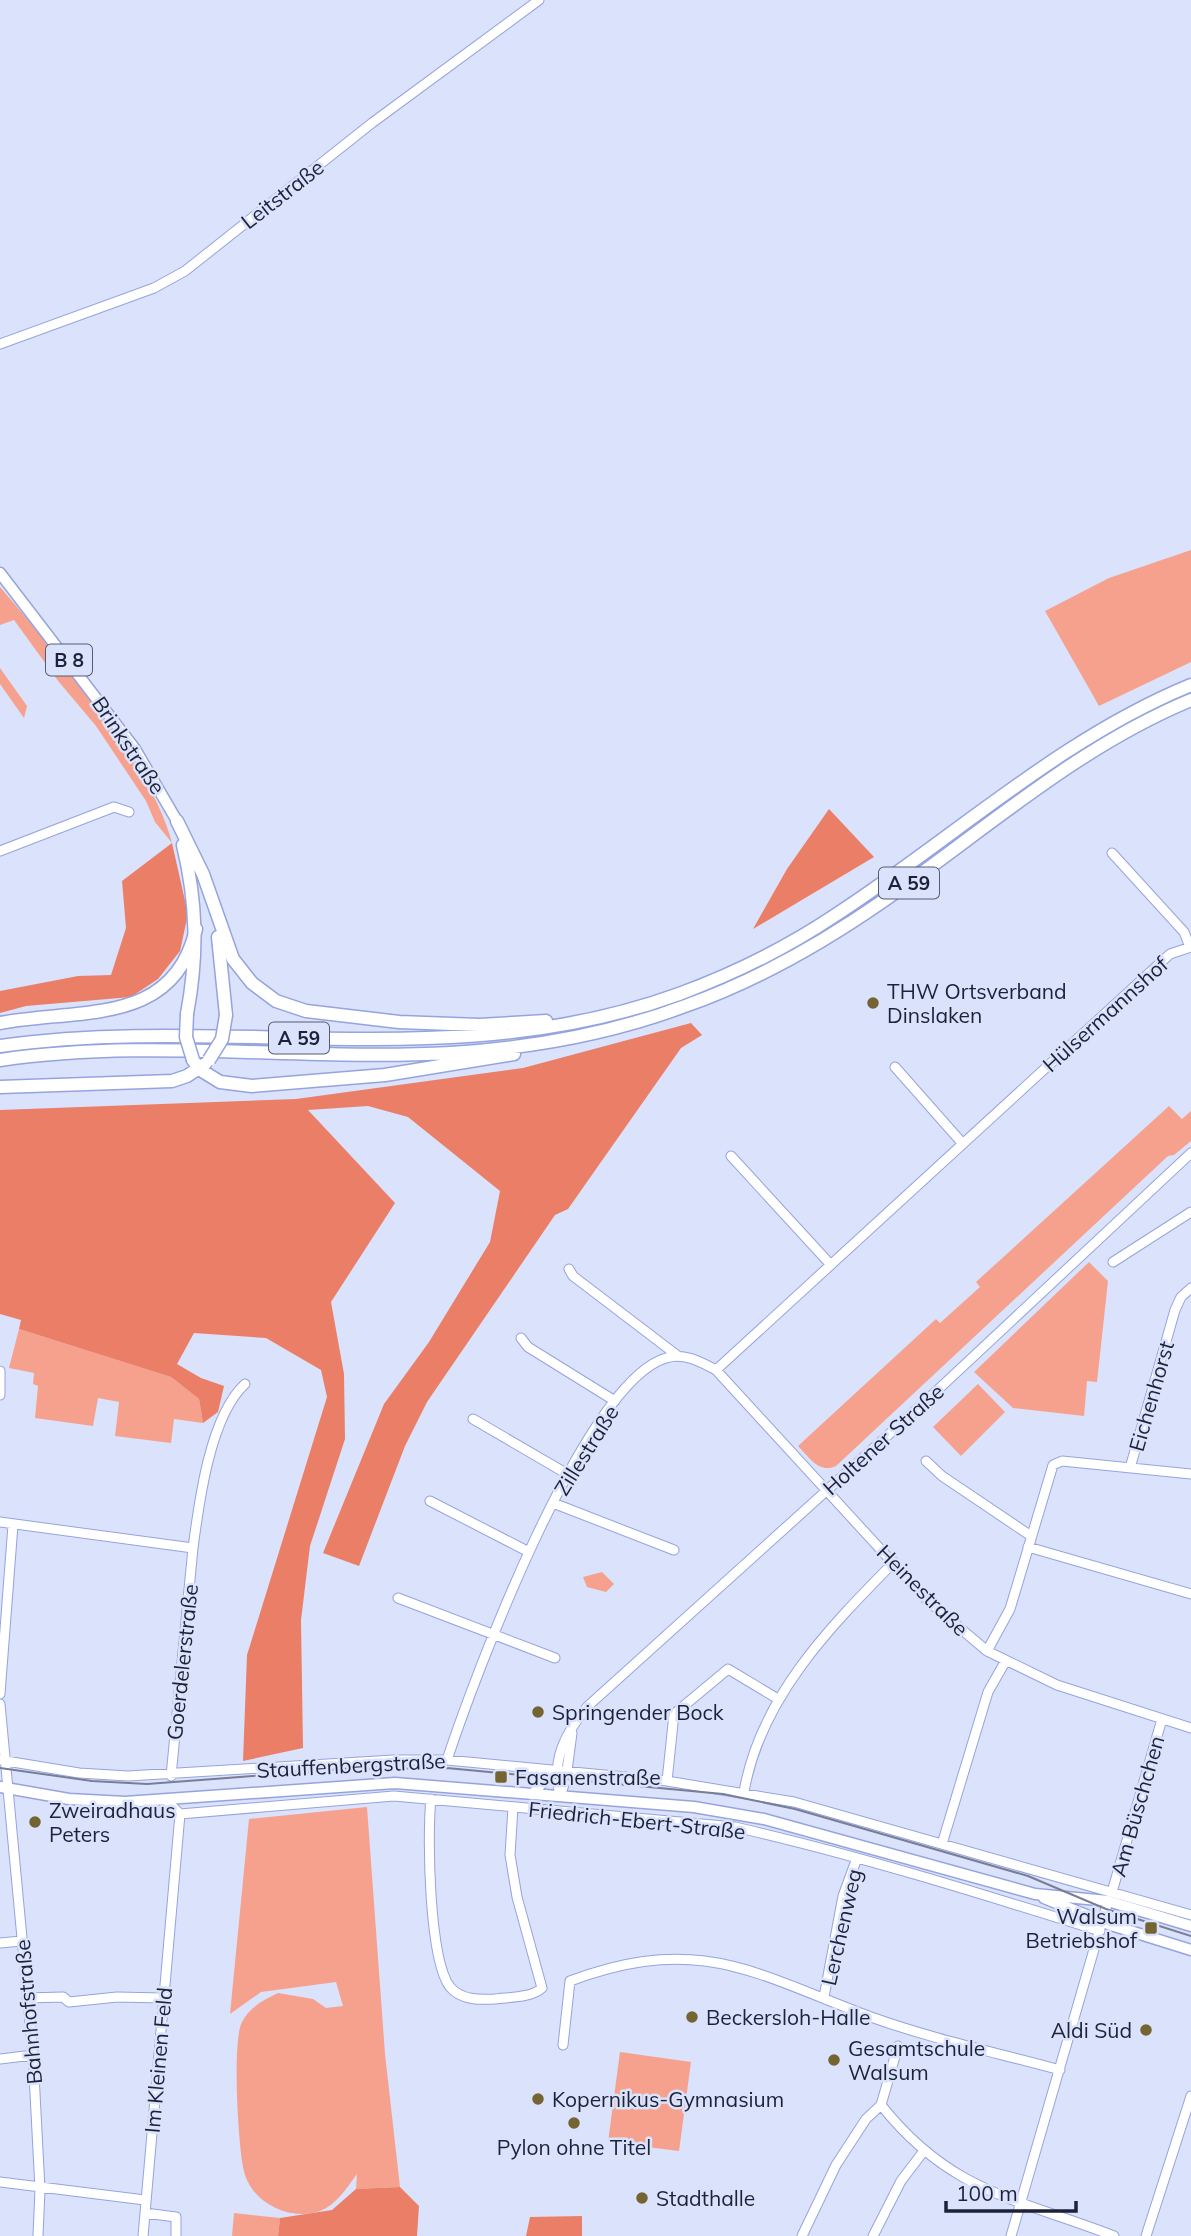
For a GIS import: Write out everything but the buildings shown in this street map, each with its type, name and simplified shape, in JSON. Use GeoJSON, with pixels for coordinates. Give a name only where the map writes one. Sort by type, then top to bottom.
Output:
{"type":"FeatureCollection","features":[{"type":"Feature","properties":{"kind":"highway","name":"A 59"},"geometry":{"type":"LineString","coordinates":[[0,1046],[145,1035],[452,1039],[554,1028],[678,994],[780,948],[876,888],[1046,765],[1123,717],[1191,685]]}},
{"type":"Feature","properties":{"kind":"highway","name":"A 59"},"geometry":{"type":"LineString","coordinates":[[0,1060],[68,1053],[166,1049],[451,1053],[556,1041],[629,1024],[684,1007],[786,962],[884,901],[1056,776],[1133,728],[1191,700]]}},
{"type":"Feature","properties":{"kind":"highway"},"geometry":{"type":"LineString","coordinates":[[177,821],[203,874],[233,959],[252,984],[276,1001],[306,1011],[399,1022],[479,1026],[596,1018]]}},
{"type":"Feature","properties":{"kind":"highway"},"geometry":{"type":"LineString","coordinates":[[177,821],[191,876],[196,929],[195,963],[186,1037],[200,1063],[220,1082],[234,1086],[319,1082],[503,1057],[556,1041]]}},
{"type":"Feature","properties":{"kind":"highway"},"geometry":{"type":"LineString","coordinates":[[0,1087],[155,1083],[180,1079],[200,1063],[222,1039],[226,1015],[216,915]]}},
{"type":"Feature","properties":{"kind":"highway"},"geometry":{"type":"LineString","coordinates":[[0,1023],[113,1007],[148,998],[162,990],[180,972],[190,954],[196,929]]}},
{"type":"Feature","properties":{"kind":"main road","name":"Brinkstraße"},"geometry":{"type":"LineString","coordinates":[[0,573],[135,749],[177,821]]}},
{"type":"Feature","properties":{"kind":"main road","name":"Friedrich-Ebert-Straße"},"geometry":{"type":"LineString","coordinates":[[4,1788],[69,1798],[167,1801],[395,1783],[694,1807],[764,1819],[1035,1894],[1101,1926],[1191,1950]]}},
{"type":"Feature","properties":{"kind":"main road","name":"Friedrich-Ebert-Straße"},"geometry":{"type":"LineString","coordinates":[[1035,1894],[1110,1897],[1191,1926]]}},
{"type":"Feature","properties":{"kind":"street","name":"Leitstraße"},"geometry":{"type":"LineString","coordinates":[[0,344],[154,288],[185,271],[372,123],[539,0]]}},
{"type":"Feature","properties":{"kind":"street"},"geometry":{"type":"LineString","coordinates":[[0,850],[114,807],[129,812]]}},
{"type":"Feature","properties":{"kind":"street","name":"Hülsermannshof"},"geometry":{"type":"LineString","coordinates":[[716,1370],[1170,954],[1190,947],[1184,932],[1112,853]]}},
{"type":"Feature","properties":{"kind":"street"},"geometry":{"type":"LineString","coordinates":[[895,1067],[964,1144]]}},
{"type":"Feature","properties":{"kind":"street","name":"Holtener Straße"},"geometry":{"type":"LineString","coordinates":[[560,1795],[556,1770],[562,1744],[588,1706],[826,1491],[1191,1153]]}},
{"type":"Feature","properties":{"kind":"street"},"geometry":{"type":"LineString","coordinates":[[730,1156],[831,1265]]}},
{"type":"Feature","properties":{"kind":"street"},"geometry":{"type":"LineString","coordinates":[[1113,1262],[1191,1212]]}},
{"type":"Feature","properties":{"kind":"street"},"geometry":{"type":"LineString","coordinates":[[569,1269],[573,1276],[678,1356],[716,1370],[826,1491]]}},
{"type":"Feature","properties":{"kind":"street","name":"Eichenhorst"},"geometry":{"type":"LineString","coordinates":[[1130,1468],[1175,1310],[1181,1297],[1191,1288]]}},
{"type":"Feature","properties":{"kind":"street"},"geometry":{"type":"LineString","coordinates":[[521,1338],[528,1347],[615,1401]]}},
{"type":"Feature","properties":{"kind":"street","name":"Zillestraße"},"geometry":{"type":"LineString","coordinates":[[447,1760],[492,1632],[553,1503],[592,1432],[615,1401],[658,1361],[678,1356]]}},
{"type":"Feature","properties":{"kind":"street"},"geometry":{"type":"LineString","coordinates":[[0,1371],[0,1395]]}},
{"type":"Feature","properties":{"kind":"street","name":"Goerdelerstraße"},"geometry":{"type":"LineString","coordinates":[[171,1776],[201,1488],[214,1443],[234,1394],[245,1384]]}},
{"type":"Feature","properties":{"kind":"street"},"geometry":{"type":"LineString","coordinates":[[473,1419],[569,1475]]}},
{"type":"Feature","properties":{"kind":"street"},"geometry":{"type":"LineString","coordinates":[[926,1461],[942,1476],[1031,1535]]}},
{"type":"Feature","properties":{"kind":"street"},"geometry":{"type":"LineString","coordinates":[[987,1651],[1010,1609],[1053,1465],[1062,1461],[1191,1474]]}},
{"type":"Feature","properties":{"kind":"street","name":"Heinestraße"},"geometry":{"type":"LineString","coordinates":[[826,1491],[927,1600],[987,1651],[1057,1685],[1191,1728]]}},
{"type":"Feature","properties":{"kind":"street"},"geometry":{"type":"LineString","coordinates":[[430,1501],[438,1508],[529,1552]]}},
{"type":"Feature","properties":{"kind":"street"},"geometry":{"type":"LineString","coordinates":[[553,1503],[674,1550]]}},
{"type":"Feature","properties":{"kind":"street"},"geometry":{"type":"LineString","coordinates":[[0,1522],[193,1548]]}},
{"type":"Feature","properties":{"kind":"street"},"geometry":{"type":"LineString","coordinates":[[0,1694],[13,1525]]}},
{"type":"Feature","properties":{"kind":"street"},"geometry":{"type":"LineString","coordinates":[[1028,1547],[1191,1594]]}},
{"type":"Feature","properties":{"kind":"street"},"geometry":{"type":"LineString","coordinates":[[744,1791],[758,1736],[778,1699],[823,1640],[894,1562]]}},
{"type":"Feature","properties":{"kind":"street"},"geometry":{"type":"LineString","coordinates":[[398,1598],[555,1658]]}},
{"type":"Feature","properties":{"kind":"street"},"geometry":{"type":"LineString","coordinates":[[942,1844],[988,1692],[1005,1662]]}},
{"type":"Feature","properties":{"kind":"street"},"geometry":{"type":"LineString","coordinates":[[667,1781],[674,1714],[722,1671],[734,1670],[778,1699]]}},
{"type":"Feature","properties":{"kind":"street","name":"Bahnhofstraße"},"geometry":{"type":"LineString","coordinates":[[0,1704],[4,1788],[33,2055],[40,2189],[38,2236]]}},
{"type":"Feature","properties":{"kind":"street","name":"Am Büschchen"},"geometry":{"type":"LineString","coordinates":[[1011,2236],[1162,1719]]}},
{"type":"Feature","properties":{"kind":"street"},"geometry":{"type":"LineString","coordinates":[[560,1795],[574,1724]]}},
{"type":"Feature","properties":{"kind":"street","name":"Stauffenbergstraße"},"geometry":{"type":"LineString","coordinates":[[2,1760],[79,1773],[171,1776],[393,1760],[447,1760],[556,1770],[566,1775],[667,1781],[744,1791],[794,1802],[942,1844],[1110,1897]]}},
{"type":"Feature","properties":{"kind":"street","name":"Holtener Straße"},"geometry":{"type":"LineString","coordinates":[[533,1793],[556,1770]]}},
{"type":"Feature","properties":{"kind":"street"},"geometry":{"type":"LineString","coordinates":[[566,1775],[574,1796]]}},
{"type":"Feature","properties":{"kind":"street","name":"Friedrich-Ebert-Straße"},"geometry":{"type":"LineString","coordinates":[[180,1814],[367,1798],[431,1799],[735,1828],[857,1858],[1101,1926]]}},
{"type":"Feature","properties":{"kind":"street"},"geometry":{"type":"LineString","coordinates":[[431,1799],[428,1858],[437,1938],[448,1985],[460,1996],[489,1999],[539,1991],[542,1983],[515,1886],[510,1855],[513,1807]]}},
{"type":"Feature","properties":{"kind":"street"},"geometry":{"type":"LineString","coordinates":[[167,1801],[180,1814]]}},
{"type":"Feature","properties":{"kind":"street","name":"Im Kleinen Feld"},"geometry":{"type":"LineString","coordinates":[[143,2236],[180,1814]]}},
{"type":"Feature","properties":{"kind":"street","name":"Lerchenweg"},"geometry":{"type":"LineString","coordinates":[[824,1997],[843,1896],[857,1858]]}},
{"type":"Feature","properties":{"kind":"street"},"geometry":{"type":"LineString","coordinates":[[1110,1897],[1191,1914]]}},
{"type":"Feature","properties":{"kind":"street"},"geometry":{"type":"LineString","coordinates":[[0,1943],[21,1941]]}},
{"type":"Feature","properties":{"kind":"street"},"geometry":{"type":"LineString","coordinates":[[563,2045],[570,1981],[633,1961],[710,1961],[748,1968],[882,2020],[1060,2070]]}},
{"type":"Feature","properties":{"kind":"street"},"geometry":{"type":"LineString","coordinates":[[27,1998],[63,1997],[69,2002],[117,1997],[163,1998]]}},
{"type":"Feature","properties":{"kind":"street"},"geometry":{"type":"LineString","coordinates":[[802,2236],[836,2165],[866,2119],[881,2105],[898,2046]]}},
{"type":"Feature","properties":{"kind":"street"},"geometry":{"type":"LineString","coordinates":[[0,2059],[33,2055]]}},
{"type":"Feature","properties":{"kind":"street"},"geometry":{"type":"LineString","coordinates":[[1146,2236],[1191,2096]]}},
{"type":"Feature","properties":{"kind":"street"},"geometry":{"type":"LineString","coordinates":[[881,2105],[923,2152],[970,2183],[1114,2236]]}},
{"type":"Feature","properties":{"kind":"street"},"geometry":{"type":"LineString","coordinates":[[873,2236],[901,2181],[923,2152]]}},
{"type":"Feature","properties":{"kind":"street"},"geometry":{"type":"LineString","coordinates":[[0,2182],[145,2200]]}},
{"type":"Feature","properties":{"kind":"street"},"geometry":{"type":"LineString","coordinates":[[145,2213],[176,2217],[176,2236]]}},
{"type":"Feature","properties":{"kind":"shaded area"},"geometry":{"type":"Polygon","coordinates":[[[1191,550],[1191,662],[1099,706],[1045,611],[1109,578],[1191,550]]]}},
{"type":"Feature","properties":{"kind":"shaded area"},"geometry":{"type":"Polygon","coordinates":[[[0,587],[73,675],[123,744],[161,812],[172,843],[155,822],[146,801],[96,726],[59,682],[14,620],[0,625],[0,587]]]}},
{"type":"Feature","properties":{"kind":"shaded area"},"geometry":{"type":"Polygon","coordinates":[[[0,668],[27,706],[24,718],[0,684],[0,668]]]}},
{"type":"Feature","properties":{"kind":"shaded area"},"geometry":{"type":"Polygon","coordinates":[[[829,809],[874,857],[753,929],[787,869],[829,809]]]}},
{"type":"Feature","properties":{"kind":"shaded area"},"geometry":{"type":"Polygon","coordinates":[[[172,843],[188,914],[180,951],[158,979],[131,997],[26,1006],[0,1013],[0,991],[78,976],[111,975],[126,928],[122,881],[172,843]]]}},
{"type":"Feature","properties":{"kind":"shaded area"},"geometry":{"type":"Polygon","coordinates":[[[691,1023],[702,1035],[681,1048],[568,1209],[555,1215],[427,1402],[405,1446],[359,1566],[323,1553],[384,1404],[429,1342],[490,1242],[500,1191],[408,1117],[368,1106],[308,1110],[395,1203],[331,1302],[344,1374],[345,1439],[310,1546],[301,1620],[303,1748],[243,1761],[247,1655],[327,1397],[321,1370],[266,1338],[194,1333],[177,1364],[201,1378],[224,1386],[218,1412],[203,1423],[199,1399],[171,1377],[19,1329],[21,1320],[0,1314],[0,1110],[296,1099],[523,1068],[691,1023]]]}},
{"type":"Feature","properties":{"kind":"shaded area"},"geometry":{"type":"Polygon","coordinates":[[[1169,1106],[1182,1119],[1191,1111],[1191,1141],[1174,1155],[1168,1156],[836,1466],[824,1468],[810,1459],[798,1446],[936,1319],[940,1323],[980,1287],[976,1282],[1169,1106]]]}},
{"type":"Feature","properties":{"kind":"shaded area"},"geometry":{"type":"Polygon","coordinates":[[[1089,1262],[1108,1281],[1097,1382],[1087,1381],[1084,1416],[1013,1408],[974,1372],[1089,1262]]]}},
{"type":"Feature","properties":{"kind":"shaded area"},"geometry":{"type":"Polygon","coordinates":[[[19,1329],[171,1377],[199,1399],[203,1423],[174,1419],[171,1443],[115,1436],[119,1402],[98,1398],[93,1426],[35,1418],[38,1386],[33,1384],[34,1373],[9,1368],[19,1329]]]}},
{"type":"Feature","properties":{"kind":"shaded area"},"geometry":{"type":"Polygon","coordinates":[[[978,1384],[1005,1412],[961,1456],[933,1427],[978,1384]]]}},
{"type":"Feature","properties":{"kind":"shaded area"},"geometry":{"type":"Polygon","coordinates":[[[602,1572],[614,1584],[606,1592],[587,1587],[583,1577],[602,1572]]]}},
{"type":"Feature","properties":{"kind":"shaded area"},"geometry":{"type":"Polygon","coordinates":[[[367,1807],[385,2054],[400,2187],[356,2189],[357,2174],[331,2205],[320,2211],[296,2214],[273,2207],[263,2200],[254,2192],[244,2171],[237,2095],[239,2033],[249,2012],[278,1993],[313,1999],[326,2008],[343,2006],[336,1982],[261,1992],[230,2014],[249,1819],[367,1807]]]}},
{"type":"Feature","properties":{"kind":"shaded area"},"geometry":{"type":"Polygon","coordinates":[[[620,2052],[691,2062],[679,2151],[608,2142],[620,2052]]]}},
{"type":"Feature","properties":{"kind":"shaded area"},"geometry":{"type":"Polygon","coordinates":[[[400,2187],[419,2206],[417,2236],[278,2236],[280,2218],[332,2210],[356,2189],[400,2187]]]}},
{"type":"Feature","properties":{"kind":"shaded area"},"geometry":{"type":"Polygon","coordinates":[[[234,2213],[280,2218],[278,2236],[232,2236],[234,2213]]]}},
{"type":"Feature","properties":{"kind":"shaded area"},"geometry":{"type":"Polygon","coordinates":[[[582,2216],[582,2236],[526,2236],[530,2217],[582,2216]]]}},
{"type":"Feature","properties":{"kind":"tram line"},"geometry":{"type":"LineString","coordinates":[[0,1768],[92,1781],[147,1784],[348,1769],[447,1768],[723,1794],[795,1809],[1028,1876],[1106,1909],[1191,1936]]}},
{"type":"Feature","properties":{"kind":"place","name":"THW Ortsverband Dinslaken"},"geometry":{"type":"Point","coordinates":[873,1003]}},
{"type":"Feature","properties":{"kind":"place","name":"Springender Bock"},"geometry":{"type":"Point","coordinates":[538,1712]}},
{"type":"Feature","properties":{"kind":"place","name":"Fasanenstraße"},"geometry":{"type":"Point","coordinates":[501,1777]}},
{"type":"Feature","properties":{"kind":"place","name":"Zweiradhaus Peters"},"geometry":{"type":"Point","coordinates":[35,1822]}},
{"type":"Feature","properties":{"kind":"place","name":"Walsum Betriebshof"},"geometry":{"type":"Point","coordinates":[1151,1928]}},
{"type":"Feature","properties":{"kind":"place","name":"Beckersloh-Halle"},"geometry":{"type":"Point","coordinates":[692,2017]}},
{"type":"Feature","properties":{"kind":"place","name":"Aldi Süd"},"geometry":{"type":"Point","coordinates":[1146,2030]}},
{"type":"Feature","properties":{"kind":"place","name":"Gesamtschule Walsum"},"geometry":{"type":"Point","coordinates":[834,2060]}},
{"type":"Feature","properties":{"kind":"place","name":"Kopernikus-Gymnasium"},"geometry":{"type":"Point","coordinates":[538,2099]}},
{"type":"Feature","properties":{"kind":"place","name":"Pylon ohne Titel"},"geometry":{"type":"Point","coordinates":[574,2123]}},
{"type":"Feature","properties":{"kind":"place","name":"Stadthalle"},"geometry":{"type":"Point","coordinates":[642,2198]}}]}
